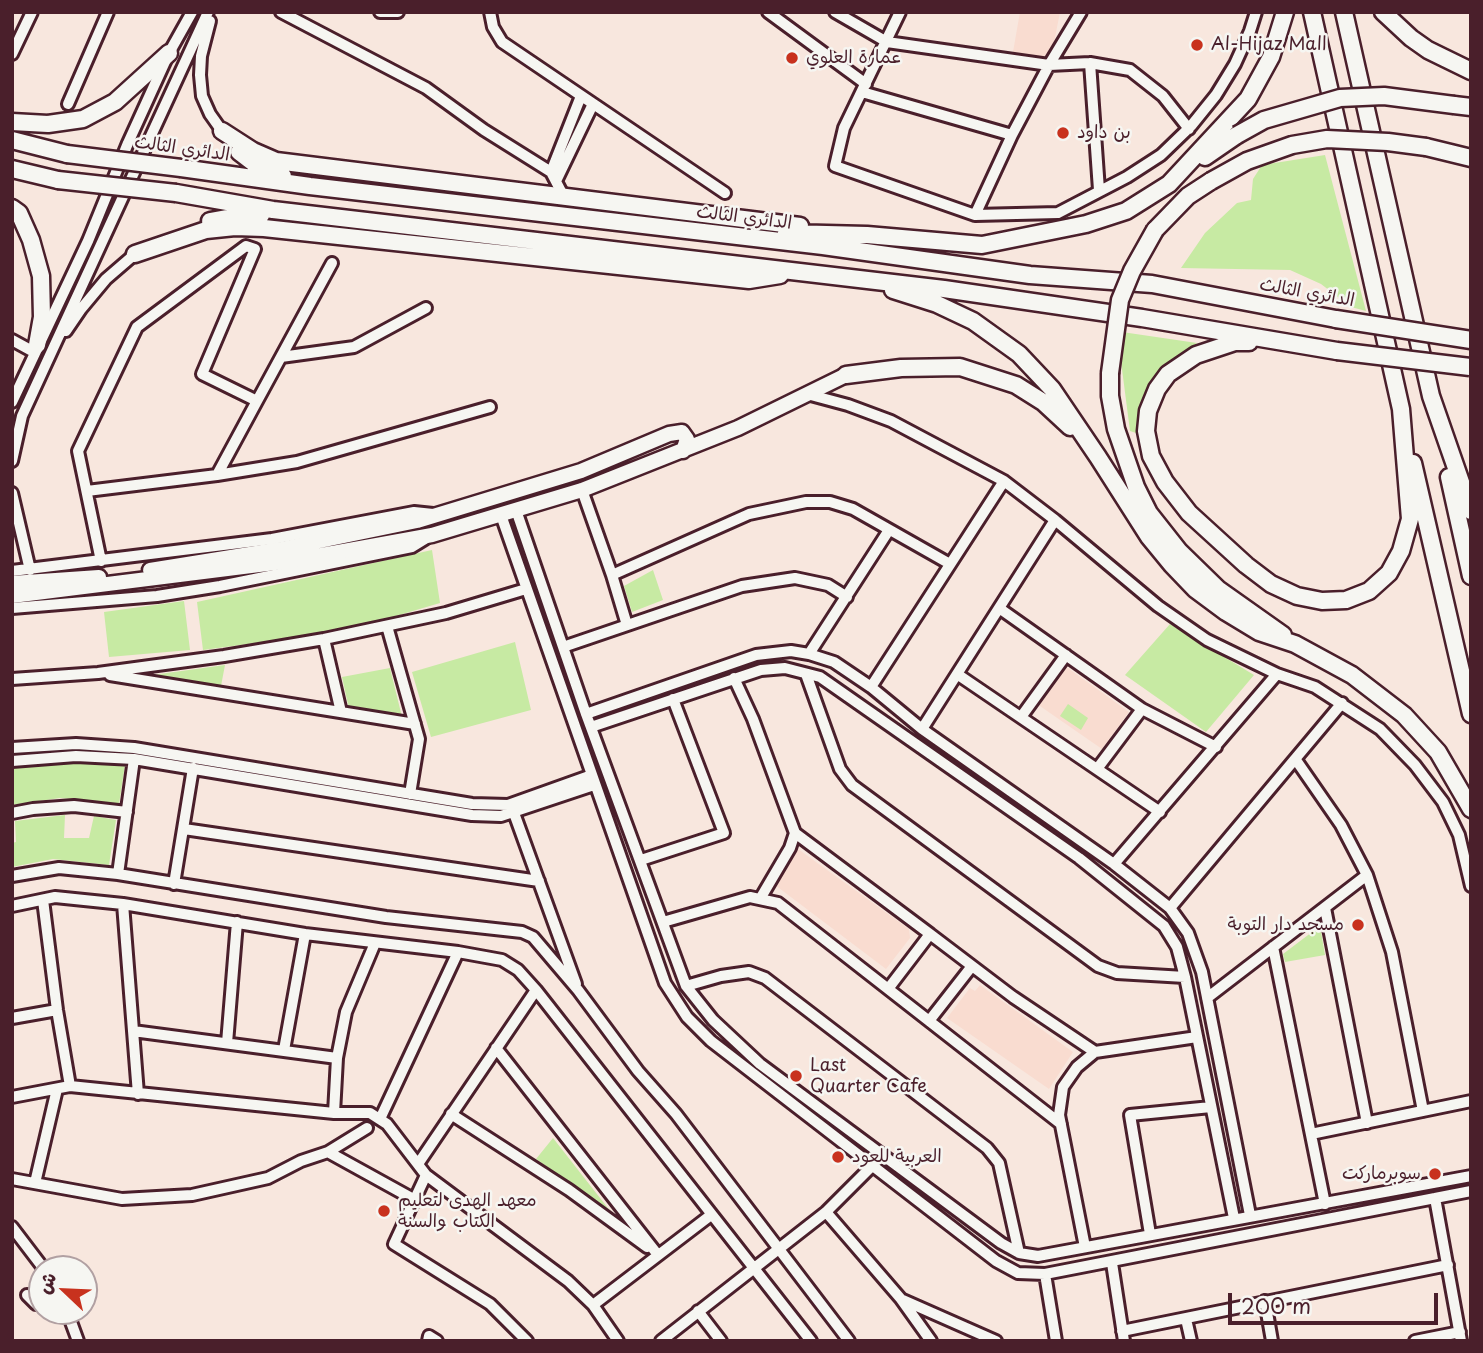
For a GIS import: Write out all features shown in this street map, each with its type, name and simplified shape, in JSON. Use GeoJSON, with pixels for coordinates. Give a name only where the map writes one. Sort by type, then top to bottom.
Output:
{"type":"FeatureCollection","features":[{"type":"Feature","properties":{"kind":"highway"},"geometry":{"type":"LineString","coordinates":[[222,131],[253,151],[276,161],[858,234],[982,245],[1086,224],[1126,211],[1169,184],[1248,99],[1271,57],[1285,12]]}},
{"type":"Feature","properties":{"kind":"highway"},"geometry":{"type":"LineString","coordinates":[[1311,12],[1471,714]]}},
{"type":"Feature","properties":{"kind":"highway"},"geometry":{"type":"LineString","coordinates":[[1344,12],[1471,576]]}},
{"type":"Feature","properties":{"kind":"highway"},"geometry":{"type":"LineString","coordinates":[[1383,12],[1410,38],[1447,61],[1471,71]]}},
{"type":"Feature","properties":{"kind":"highway"},"geometry":{"type":"LineString","coordinates":[[12,132],[52,130],[83,119],[115,102],[169,54]]}},
{"type":"Feature","properties":{"kind":"highway"},"geometry":{"type":"LineString","coordinates":[[1179,173],[1264,120],[1340,99],[1384,96],[1463,106]]}},
{"type":"Feature","properties":{"kind":"highway"},"geometry":{"type":"LineString","coordinates":[[12,122],[48,124],[83,119]]}},
{"type":"Feature","properties":{"kind":"highway"},"geometry":{"type":"LineString","coordinates":[[222,131],[236,150],[256,165],[310,186]]}},
{"type":"Feature","properties":{"kind":"highway"},"geometry":{"type":"LineString","coordinates":[[1471,158],[1426,147],[1356,139],[1315,141],[1292,145],[1247,161],[1210,181],[1188,196],[1155,230],[1132,271],[1120,300],[1110,373],[1110,396],[1116,429],[1136,487],[1149,513],[1179,551],[1218,589],[1295,644],[1352,675],[1404,715],[1438,752],[1471,809]]}},
{"type":"Feature","properties":{"kind":"highway","name":"الدائري الثالث"},"geometry":{"type":"LineString","coordinates":[[12,140],[67,153],[310,186],[742,237],[1030,275],[1152,284],[1336,319],[1471,340]]}},
{"type":"Feature","properties":{"kind":"highway"},"geometry":{"type":"LineString","coordinates":[[12,169],[58,180],[176,193],[296,213],[858,279],[1142,318],[1337,351],[1470,367]]}},
{"type":"Feature","properties":{"kind":"highway"},"geometry":{"type":"LineString","coordinates":[[15,208],[31,240],[41,276],[42,317],[36,349]]}},
{"type":"Feature","properties":{"kind":"highway"},"geometry":{"type":"LineString","coordinates":[[135,254],[163,237],[199,223],[232,216],[296,213]]}},
{"type":"Feature","properties":{"kind":"highway"},"geometry":{"type":"LineString","coordinates":[[135,254],[206,230],[264,228],[504,256],[749,280],[800,272]]}},
{"type":"Feature","properties":{"kind":"highway"},"geometry":{"type":"LineString","coordinates":[[437,229],[504,256]]}},
{"type":"Feature","properties":{"kind":"highway"},"geometry":{"type":"LineString","coordinates":[[742,237],[779,233],[858,234]]}},
{"type":"Feature","properties":{"kind":"highway"},"geometry":{"type":"LineString","coordinates":[[858,279],[937,304],[973,321],[1020,354],[1052,389],[1149,537],[1171,565],[1195,589],[1226,612],[1259,632],[1295,644]]}},
{"type":"Feature","properties":{"kind":"highway"},"geometry":{"type":"LineString","coordinates":[[1286,341],[1235,342],[1196,355],[1168,374],[1157,389],[1148,411],[1146,431],[1151,456],[1165,482],[1189,513],[1271,584],[1297,596],[1322,601],[1346,600],[1369,591],[1389,572],[1401,551],[1410,519],[1401,410]]}},
{"type":"Feature","properties":{"kind":"highway"},"geometry":{"type":"LineString","coordinates":[[846,375],[931,366],[960,367],[988,374],[1016,385],[1043,402],[1098,457]]}},
{"type":"Feature","properties":{"kind":"highway"},"geometry":{"type":"LineString","coordinates":[[1431,396],[1471,511]]}},
{"type":"Feature","properties":{"kind":"main road"},"geometry":{"type":"LineString","coordinates":[[12,596],[283,562],[432,535],[582,491],[738,428],[846,375]]}},
{"type":"Feature","properties":{"kind":"main road"},"geometry":{"type":"LineString","coordinates":[[12,583],[116,575],[281,549],[417,521],[581,471],[669,434],[682,432],[687,439],[683,451]]}},
{"type":"Feature","properties":{"kind":"street"},"geometry":{"type":"LineString","coordinates":[[12,54],[32,12]]}},
{"type":"Feature","properties":{"kind":"street"},"geometry":{"type":"LineString","coordinates":[[68,104],[107,12]]}},
{"type":"Feature","properties":{"kind":"street"},"geometry":{"type":"LineString","coordinates":[[12,402],[88,241],[128,143],[169,54],[192,12]]}},
{"type":"Feature","properties":{"kind":"street"},"geometry":{"type":"LineString","coordinates":[[210,12],[201,56],[202,96],[222,131]]}},
{"type":"Feature","properties":{"kind":"street"},"geometry":{"type":"LineString","coordinates":[[12,461],[22,416],[210,12]]}},
{"type":"Feature","properties":{"kind":"street"},"geometry":{"type":"LineString","coordinates":[[281,12],[426,88],[553,176],[564,197]]}},
{"type":"Feature","properties":{"kind":"street"},"geometry":{"type":"LineString","coordinates":[[380,12],[398,12]]}},
{"type":"Feature","properties":{"kind":"street"},"geometry":{"type":"LineString","coordinates":[[490,12],[493,27],[502,42],[724,193]]}},
{"type":"Feature","properties":{"kind":"street"},"geometry":{"type":"LineString","coordinates":[[768,12],[864,88],[1012,135]]}},
{"type":"Feature","properties":{"kind":"street"},"geometry":{"type":"LineString","coordinates":[[835,12],[887,42],[1049,65],[1090,62],[1130,70],[1163,96],[1189,129]]}},
{"type":"Feature","properties":{"kind":"street"},"geometry":{"type":"LineString","coordinates":[[901,12],[844,128],[835,166],[975,215],[1058,213],[1161,155],[1189,129],[1216,95],[1235,64],[1256,12]]}},
{"type":"Feature","properties":{"kind":"street"},"geometry":{"type":"LineString","coordinates":[[975,215],[1012,135],[1080,13]]}},
{"type":"Feature","properties":{"kind":"street"},"geometry":{"type":"LineString","coordinates":[[1090,62],[1099,190]]}},
{"type":"Feature","properties":{"kind":"street"},"geometry":{"type":"LineString","coordinates":[[553,176],[582,96]]}},
{"type":"Feature","properties":{"kind":"street"},"geometry":{"type":"LineString","coordinates":[[553,176],[593,104]]}},
{"type":"Feature","properties":{"kind":"street"},"geometry":{"type":"LineString","coordinates":[[101,561],[78,451],[137,327],[246,246],[255,249],[202,374],[257,401]]}},
{"type":"Feature","properties":{"kind":"street"},"geometry":{"type":"LineString","coordinates":[[47,360],[81,309],[106,279],[135,254]]}},
{"type":"Feature","properties":{"kind":"street"},"geometry":{"type":"LineString","coordinates":[[217,475],[332,263]]}},
{"type":"Feature","properties":{"kind":"street"},"geometry":{"type":"LineString","coordinates":[[281,357],[354,347],[426,309]]}},
{"type":"Feature","properties":{"kind":"street"},"geometry":{"type":"LineString","coordinates":[[12,340],[36,349]]}},
{"type":"Feature","properties":{"kind":"street"},"geometry":{"type":"LineString","coordinates":[[807,394],[891,421],[1004,481],[1119,575],[1197,634],[1277,674],[1315,687],[1380,729],[1415,765],[1443,802],[1460,835],[1471,886]]}},
{"type":"Feature","properties":{"kind":"street"},"geometry":{"type":"LineString","coordinates":[[87,491],[297,463],[490,407]]}},
{"type":"Feature","properties":{"kind":"street"},"geometry":{"type":"LineString","coordinates":[[871,687],[1004,481]]}},
{"type":"Feature","properties":{"kind":"street"},"geometry":{"type":"LineString","coordinates":[[582,491],[627,625]]}},
{"type":"Feature","properties":{"kind":"street"},"geometry":{"type":"LineString","coordinates":[[12,492],[30,570]]}},
{"type":"Feature","properties":{"kind":"street"},"geometry":{"type":"LineString","coordinates":[[612,575],[749,514],[806,502],[830,502],[853,509],[950,564]]}},
{"type":"Feature","properties":{"kind":"street"},"geometry":{"type":"LineString","coordinates":[[516,510],[586,714],[687,986],[713,1020],[760,1063],[990,1235],[1019,1253],[1038,1256],[1471,1176]]}},
{"type":"Feature","properties":{"kind":"street"},"geometry":{"type":"LineString","coordinates":[[12,571],[272,539],[414,512],[439,515]]}},
{"type":"Feature","properties":{"kind":"street"},"geometry":{"type":"LineString","coordinates":[[500,514],[664,983],[687,1017],[711,1041],[996,1261],[1018,1273],[1045,1274],[1471,1191]]}},
{"type":"Feature","properties":{"kind":"street"},"geometry":{"type":"LineString","coordinates":[[922,729],[1055,520]]}},
{"type":"Feature","properties":{"kind":"street"},"geometry":{"type":"LineString","coordinates":[[809,654],[889,530]]}},
{"type":"Feature","properties":{"kind":"street"},"geometry":{"type":"LineString","coordinates":[[12,608],[157,596],[220,586],[412,547],[432,535]]}},
{"type":"Feature","properties":{"kind":"street"},"geometry":{"type":"LineString","coordinates":[[563,647],[742,586],[795,578],[828,585],[847,597]]}},
{"type":"Feature","properties":{"kind":"street"},"geometry":{"type":"LineString","coordinates":[[12,679],[98,673],[324,639],[446,613],[526,589]]}},
{"type":"Feature","properties":{"kind":"street"},"geometry":{"type":"LineString","coordinates":[[999,608],[1142,709],[1216,747]]}},
{"type":"Feature","properties":{"kind":"street"},"geometry":{"type":"LineString","coordinates":[[387,626],[419,739],[410,794]]}},
{"type":"Feature","properties":{"kind":"street"},"geometry":{"type":"LineString","coordinates":[[324,639],[341,712]]}},
{"type":"Feature","properties":{"kind":"street"},"geometry":{"type":"LineString","coordinates":[[586,714],[755,655],[791,651],[809,654],[834,662],[871,687],[922,729],[1115,864],[1170,908],[1188,933],[1202,972],[1250,1215]]}},
{"type":"Feature","properties":{"kind":"street"},"geometry":{"type":"LineString","coordinates":[[1021,717],[1066,655]]}},
{"type":"Feature","properties":{"kind":"street"},"geometry":{"type":"LineString","coordinates":[[591,727],[761,670],[785,668],[820,677],[1079,858],[1164,926],[1177,947],[1234,1218]]}},
{"type":"Feature","properties":{"kind":"street"},"geometry":{"type":"LineString","coordinates":[[98,673],[415,724]]}},
{"type":"Feature","properties":{"kind":"street"},"geometry":{"type":"LineString","coordinates":[[806,674],[840,769],[852,785],[1098,966],[1117,973],[1185,977]]}},
{"type":"Feature","properties":{"kind":"street"},"geometry":{"type":"LineString","coordinates":[[957,674],[1160,812]]}},
{"type":"Feature","properties":{"kind":"street"},"geometry":{"type":"LineString","coordinates":[[1115,864],[1277,674]]}},
{"type":"Feature","properties":{"kind":"street"},"geometry":{"type":"LineString","coordinates":[[734,678],[753,719],[795,833],[1013,997],[1095,1052]]}},
{"type":"Feature","properties":{"kind":"street"},"geometry":{"type":"LineString","coordinates":[[641,860],[724,833],[673,699]]}},
{"type":"Feature","properties":{"kind":"street"},"geometry":{"type":"LineString","coordinates":[[1170,908],[1342,703]]}},
{"type":"Feature","properties":{"kind":"street"},"geometry":{"type":"LineString","coordinates":[[1097,769],[1142,709]]}},
{"type":"Feature","properties":{"kind":"street"},"geometry":{"type":"LineString","coordinates":[[12,748],[76,744],[134,748],[472,804],[508,805],[593,780]]}},
{"type":"Feature","properties":{"kind":"street"},"geometry":{"type":"LineString","coordinates":[[12,761],[76,756],[134,759],[472,814],[501,816],[593,780]]}},
{"type":"Feature","properties":{"kind":"street"},"geometry":{"type":"LineString","coordinates":[[118,874],[134,759]]}},
{"type":"Feature","properties":{"kind":"street"},"geometry":{"type":"LineString","coordinates":[[1296,760],[1341,825],[1367,876],[1392,952],[1423,1111]]}},
{"type":"Feature","properties":{"kind":"street"},"geometry":{"type":"LineString","coordinates":[[174,884],[193,768]]}},
{"type":"Feature","properties":{"kind":"street"},"geometry":{"type":"LineString","coordinates":[[12,813],[74,807],[127,812]]}},
{"type":"Feature","properties":{"kind":"street"},"geometry":{"type":"LineString","coordinates":[[514,813],[578,990]]}},
{"type":"Feature","properties":{"kind":"street"},"geometry":{"type":"LineString","coordinates":[[184,829],[539,881]]}},
{"type":"Feature","properties":{"kind":"street"},"geometry":{"type":"LineString","coordinates":[[760,899],[790,848],[795,833]]}},
{"type":"Feature","properties":{"kind":"street"},"geometry":{"type":"LineString","coordinates":[[12,876],[59,868],[118,874],[386,917],[522,932],[533,937],[578,990],[638,1071],[676,1114],[777,1250],[849,1341]]}},
{"type":"Feature","properties":{"kind":"street"},"geometry":{"type":"LineString","coordinates":[[1207,998],[1367,876]]}},
{"type":"Feature","properties":{"kind":"street"},"geometry":{"type":"LineString","coordinates":[[12,906],[55,897],[123,904],[305,934],[458,952],[502,960],[517,970],[536,990],[811,1341]]}},
{"type":"Feature","properties":{"kind":"street"},"geometry":{"type":"LineString","coordinates":[[663,922],[750,897],[778,903],[1060,1124]]}},
{"type":"Feature","properties":{"kind":"street"},"geometry":{"type":"LineString","coordinates":[[43,900],[70,1086]]}},
{"type":"Feature","properties":{"kind":"street"},"geometry":{"type":"LineString","coordinates":[[123,904],[138,1094]]}},
{"type":"Feature","properties":{"kind":"street"},"geometry":{"type":"LineString","coordinates":[[1325,908],[1367,1123]]}},
{"type":"Feature","properties":{"kind":"street"},"geometry":{"type":"LineString","coordinates":[[227,1043],[237,922]]}},
{"type":"Feature","properties":{"kind":"street"},"geometry":{"type":"LineString","coordinates":[[284,1050],[305,934]]}},
{"type":"Feature","properties":{"kind":"street"},"geometry":{"type":"LineString","coordinates":[[888,989],[930,934]]}},
{"type":"Feature","properties":{"kind":"street"},"geometry":{"type":"LineString","coordinates":[[334,1113],[337,1058],[346,1012],[375,943]]}},
{"type":"Feature","properties":{"kind":"street"},"geometry":{"type":"LineString","coordinates":[[1273,947],[1325,1204]]}},
{"type":"Feature","properties":{"kind":"street"},"geometry":{"type":"LineString","coordinates":[[380,1119],[458,952]]}},
{"type":"Feature","properties":{"kind":"street"},"geometry":{"type":"LineString","coordinates":[[929,1021],[972,966]]}},
{"type":"Feature","properties":{"kind":"street"},"geometry":{"type":"LineString","coordinates":[[687,986],[721,976],[749,972],[765,978],[987,1148],[999,1163],[1019,1253]]}},
{"type":"Feature","properties":{"kind":"street"},"geometry":{"type":"LineString","coordinates":[[418,1164],[536,990]]}},
{"type":"Feature","properties":{"kind":"street"},"geometry":{"type":"LineString","coordinates":[[12,1018],[57,1010]]}},
{"type":"Feature","properties":{"kind":"street"},"geometry":{"type":"LineString","coordinates":[[133,1031],[337,1058]]}},
{"type":"Feature","properties":{"kind":"street"},"geometry":{"type":"LineString","coordinates":[[1085,1247],[1060,1124],[1063,1087],[1077,1067],[1095,1052],[1197,1037]]}},
{"type":"Feature","properties":{"kind":"street"},"geometry":{"type":"LineString","coordinates":[[496,1048],[658,1255]]}},
{"type":"Feature","properties":{"kind":"street"},"geometry":{"type":"LineString","coordinates":[[12,1097],[70,1086],[334,1113],[370,1113],[387,1124],[426,1175],[568,1281],[593,1305],[618,1341]]}},
{"type":"Feature","properties":{"kind":"street"},"geometry":{"type":"LineString","coordinates":[[36,1183],[57,1089]]}},
{"type":"Feature","properties":{"kind":"street"},"geometry":{"type":"LineString","coordinates":[[1311,1135],[1471,1101]]}},
{"type":"Feature","properties":{"kind":"street"},"geometry":{"type":"LineString","coordinates":[[1150,1234],[1130,1115],[1211,1107]]}},
{"type":"Feature","properties":{"kind":"street"},"geometry":{"type":"LineString","coordinates":[[451,1114],[569,1190],[658,1255]]}},
{"type":"Feature","properties":{"kind":"street"},"geometry":{"type":"LineString","coordinates":[[12,1179],[121,1199],[192,1195],[268,1178],[301,1161],[328,1152],[367,1128]]}},
{"type":"Feature","properties":{"kind":"street"},"geometry":{"type":"LineString","coordinates":[[328,1152],[415,1200]]}},
{"type":"Feature","properties":{"kind":"street"},"geometry":{"type":"LineString","coordinates":[[661,1341],[826,1212],[872,1166]]}},
{"type":"Feature","properties":{"kind":"street"},"geometry":{"type":"LineString","coordinates":[[426,1175],[394,1244],[490,1304],[527,1341]]}},
{"type":"Feature","properties":{"kind":"street"},"geometry":{"type":"LineString","coordinates":[[1415,1341],[1460,1336],[1435,1198]]}},
{"type":"Feature","properties":{"kind":"street"},"geometry":{"type":"LineString","coordinates":[[826,1212],[901,1299],[931,1341]]}},
{"type":"Feature","properties":{"kind":"street"},"geometry":{"type":"LineString","coordinates":[[593,1305],[710,1215]]}},
{"type":"Feature","properties":{"kind":"street"},"geometry":{"type":"LineString","coordinates":[[12,1227],[33,1255]]}},
{"type":"Feature","properties":{"kind":"street"},"geometry":{"type":"LineString","coordinates":[[1112,1263],[1123,1336],[1265,1301],[1448,1265]]}},
{"type":"Feature","properties":{"kind":"street"},"geometry":{"type":"LineString","coordinates":[[1045,1274],[1056,1341]]}},
{"type":"Feature","properties":{"kind":"street"},"geometry":{"type":"LineString","coordinates":[[901,1299],[996,1341]]}},
{"type":"Feature","properties":{"kind":"street"},"geometry":{"type":"LineString","coordinates":[[1265,1301],[1272,1341]]}},
{"type":"Feature","properties":{"kind":"street"},"geometry":{"type":"LineString","coordinates":[[698,1311],[721,1341]]}},
{"type":"Feature","properties":{"kind":"street"},"geometry":{"type":"LineString","coordinates":[[1186,1320],[1191,1341]]}},
{"type":"Feature","properties":{"kind":"street"},"geometry":{"type":"LineString","coordinates":[[428,1341],[429,1336],[436,1341]]}},
{"type":"Feature","properties":{"kind":"shaded area"},"geometry":{"type":"Polygon","coordinates":[[[1020,12],[1060,12],[1051,58],[1013,52],[1020,12]]]}},
{"type":"Feature","properties":{"kind":"shaded area"},"geometry":{"type":"Polygon","coordinates":[[[1065,666],[1129,712],[1102,749],[1037,704],[1065,666]]]}},
{"type":"Feature","properties":{"kind":"shaded area"},"geometry":{"type":"Polygon","coordinates":[[[798,849],[909,929],[910,938],[886,969],[775,885],[798,849]]]}},
{"type":"Feature","properties":{"kind":"shaded area"},"geometry":{"type":"Polygon","coordinates":[[[980,985],[1073,1052],[1049,1089],[947,1018],[970,988],[975,991],[980,985]]]}},
{"type":"Feature","properties":{"kind":"green space"},"geometry":{"type":"Polygon","coordinates":[[[1325,155],[1366,311],[1351,307],[1321,284],[1290,270],[1181,268],[1205,233],[1237,203],[1251,200],[1253,179],[1262,165],[1325,155]]]}},
{"type":"Feature","properties":{"kind":"green space"},"geometry":{"type":"Polygon","coordinates":[[[1122,332],[1197,343],[1166,365],[1141,403],[1136,433],[1130,431],[1119,346],[1122,332]]]}},
{"type":"Feature","properties":{"kind":"green space"},"geometry":{"type":"Polygon","coordinates":[[[432,550],[440,603],[389,618],[301,637],[203,650],[197,602],[432,550]]]}},
{"type":"Feature","properties":{"kind":"green space"},"geometry":{"type":"Polygon","coordinates":[[[653,570],[663,600],[632,612],[624,586],[653,570]]]}},
{"type":"Feature","properties":{"kind":"green space"},"geometry":{"type":"Polygon","coordinates":[[[184,601],[190,650],[109,657],[104,612],[184,601]]]}},
{"type":"Feature","properties":{"kind":"green space"},"geometry":{"type":"Polygon","coordinates":[[[1170,624],[1254,675],[1206,732],[1125,675],[1170,624]]]}},
{"type":"Feature","properties":{"kind":"green space"},"geometry":{"type":"Polygon","coordinates":[[[515,642],[531,710],[431,737],[412,672],[515,642]]]}},
{"type":"Feature","properties":{"kind":"green space"},"geometry":{"type":"Polygon","coordinates":[[[225,665],[221,686],[145,676],[225,665]]]}},
{"type":"Feature","properties":{"kind":"green space"},"geometry":{"type":"Polygon","coordinates":[[[390,668],[402,717],[349,709],[342,677],[390,668]]]}},
{"type":"Feature","properties":{"kind":"green space"},"geometry":{"type":"Polygon","coordinates":[[[1068,704],[1088,718],[1081,730],[1060,716],[1068,704]]]}},
{"type":"Feature","properties":{"kind":"green space"},"geometry":{"type":"Polygon","coordinates":[[[47,760],[125,765],[119,804],[60,798],[12,805],[12,765],[47,760]]]}},
{"type":"Feature","properties":{"kind":"green space"},"geometry":{"type":"Polygon","coordinates":[[[65,815],[64,838],[89,838],[94,816],[116,820],[109,865],[53,859],[12,867],[12,843],[16,842],[15,821],[65,815]]]}},
{"type":"Feature","properties":{"kind":"green space"},"geometry":{"type":"Polygon","coordinates":[[[1320,926],[1325,955],[1285,962],[1283,954],[1320,926]]]}},
{"type":"Feature","properties":{"kind":"green space"},"geometry":{"type":"Polygon","coordinates":[[[553,1138],[611,1212],[536,1159],[553,1138]]]}},
{"type":"Feature","properties":{"kind":"place","name":"Al-Hijaz Mall"},"geometry":{"type":"Point","coordinates":[1197,45]}},
{"type":"Feature","properties":{"kind":"place","name":"عمارة العلوي"},"geometry":{"type":"Point","coordinates":[792,58]}},
{"type":"Feature","properties":{"kind":"place","name":"بن داود"},"geometry":{"type":"Point","coordinates":[1063,133]}},
{"type":"Feature","properties":{"kind":"place","name":"مسجد دار التوبة"},"geometry":{"type":"Point","coordinates":[1358,925]}},
{"type":"Feature","properties":{"kind":"place","name":"Last Quarter Cafe"},"geometry":{"type":"Point","coordinates":[796,1076]}},
{"type":"Feature","properties":{"kind":"place","name":"العربية للعود"},"geometry":{"type":"Point","coordinates":[838,1157]}},
{"type":"Feature","properties":{"kind":"place","name":"سوبرماركت"},"geometry":{"type":"Point","coordinates":[1435,1174]}},
{"type":"Feature","properties":{"kind":"place","name":"معهد الهدى لتعليم الكتاب والسنة"},"geometry":{"type":"Point","coordinates":[384,1211]}}]}
